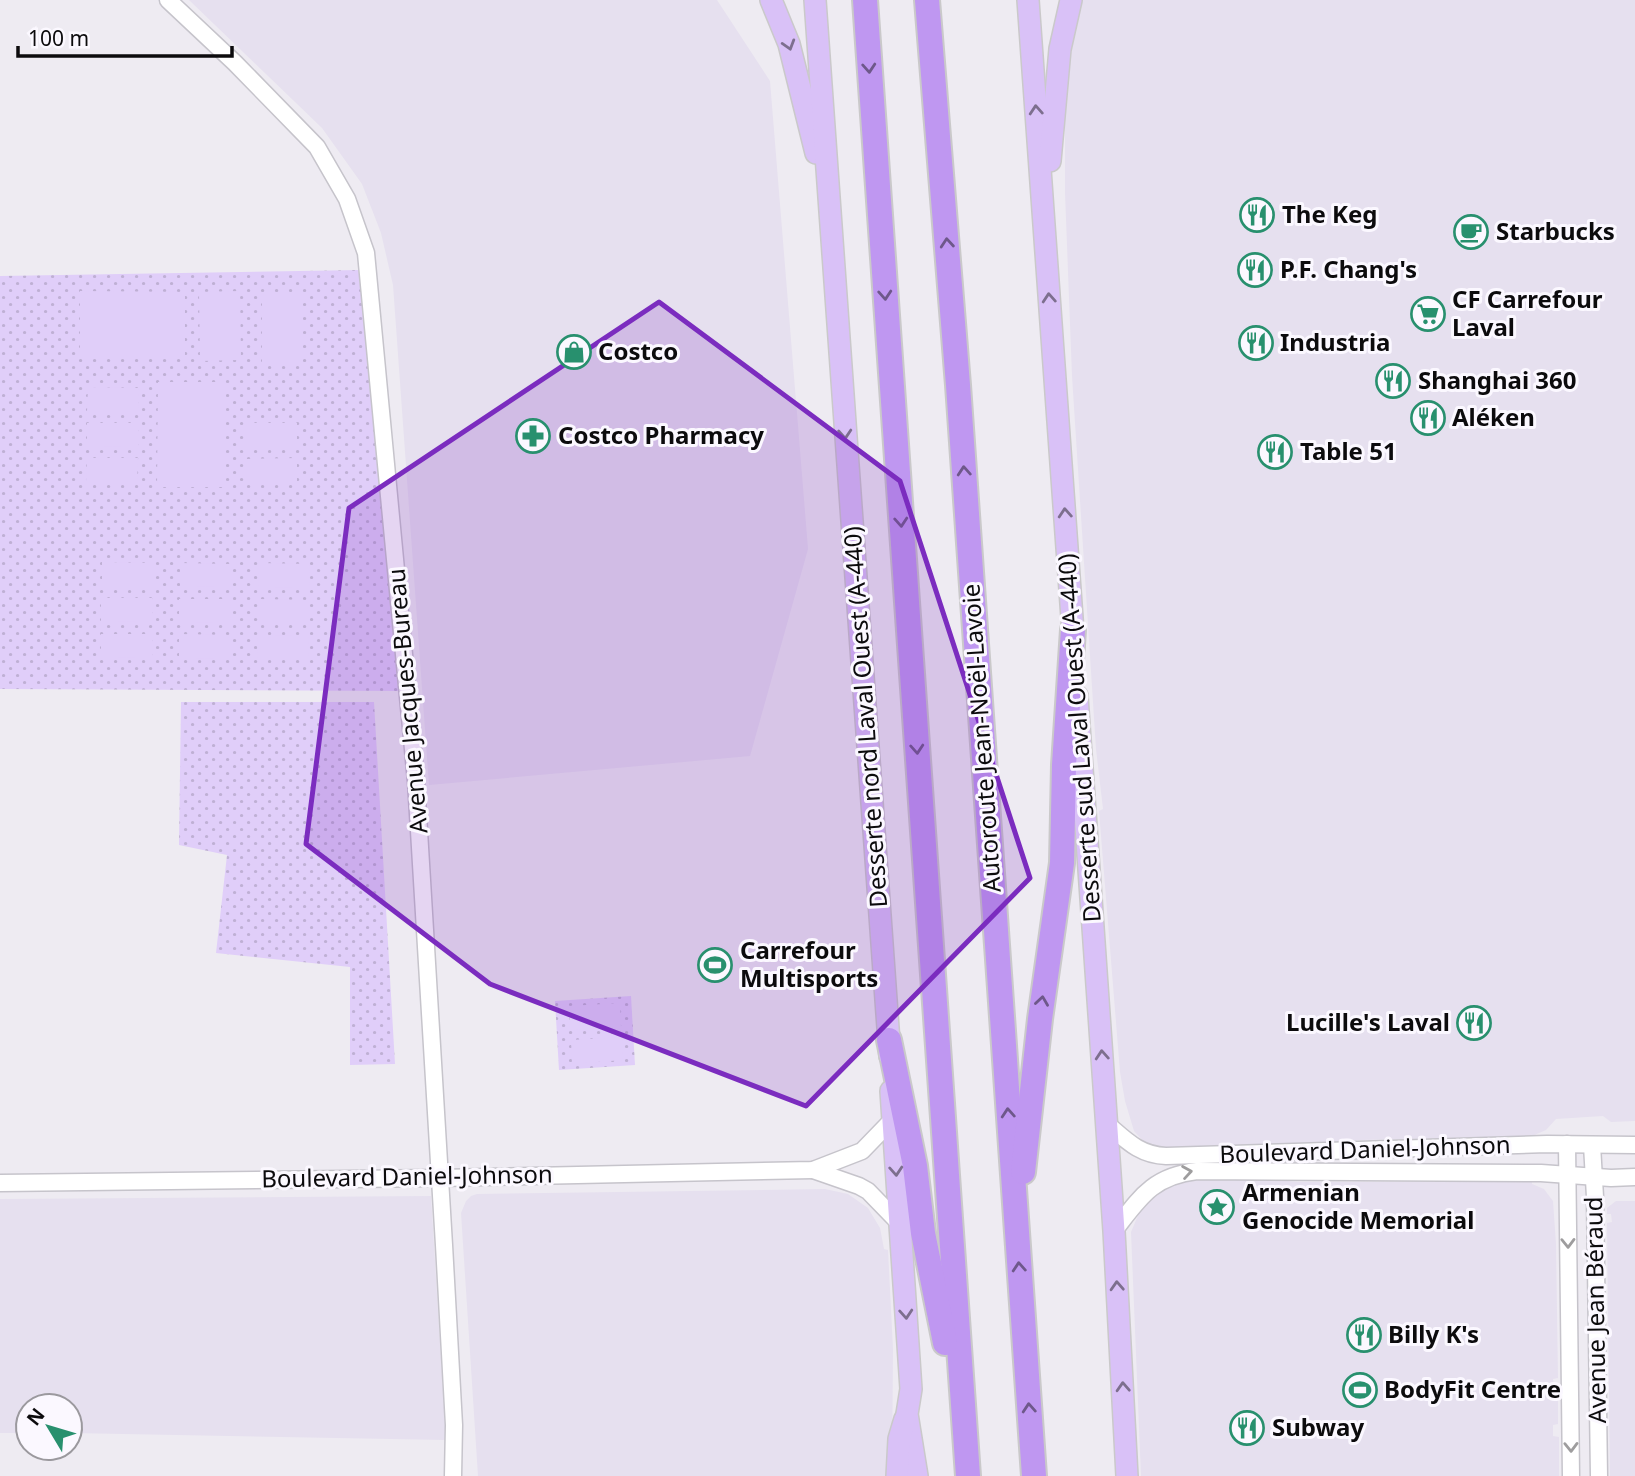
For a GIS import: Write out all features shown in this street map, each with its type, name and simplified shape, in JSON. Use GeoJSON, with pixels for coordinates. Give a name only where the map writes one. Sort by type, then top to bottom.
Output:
{"type":"FeatureCollection","features":[{"type":"Feature","properties":{"kind":"highway"},"geometry":{"type":"LineString","coordinates":[[865,0],[968,1476]]}},
{"type":"Feature","properties":{"kind":"highway","name":"Autoroute Jean-Noël-Lavoie"},"geometry":{"type":"LineString","coordinates":[[928,0],[958,384],[1034,1476]]}},
{"type":"Feature","properties":{"kind":"highway"},"geometry":{"type":"LineString","coordinates":[[1017,1230],[1040,1019],[1062,863],[1063,765],[1073,630]]}},
{"type":"Feature","properties":{"kind":"highway"},"geometry":{"type":"LineString","coordinates":[[889,1040],[915,1166],[923,1233],[965,1443]]}},
{"type":"Feature","properties":{"kind":"main road"},"geometry":{"type":"LineString","coordinates":[[771,0],[789,44],[828,199]]}},
{"type":"Feature","properties":{"kind":"main road","name":"Desserte nord Laval Ouest (A-440)"},"geometry":{"type":"LineString","coordinates":[[815,0],[889,1040],[911,1389],[907,1414],[917,1476]]}},
{"type":"Feature","properties":{"kind":"main road","name":"Desserte sud Laval Ouest (A-440)"},"geometry":{"type":"LineString","coordinates":[[1028,0],[1114,1231],[1127,1476]]}},
{"type":"Feature","properties":{"kind":"main road"},"geometry":{"type":"LineString","coordinates":[[1045,227],[1060,49],[1071,0]]}},
{"type":"Feature","properties":{"kind":"main road"},"geometry":{"type":"LineString","coordinates":[[897,1476],[899,1439],[907,1414]]}},
{"type":"Feature","properties":{"kind":"street","name":"Avenue Jacques-Bureau"},"geometry":{"type":"LineString","coordinates":[[169,0],[317,147],[347,200],[366,253],[408,674],[454,1425],[453,1476]]}},
{"type":"Feature","properties":{"kind":"street","name":"Boulevard Daniel-Johnson"},"geometry":{"type":"LineString","coordinates":[[813,1170],[862,1151],[893,1119]]}},
{"type":"Feature","properties":{"kind":"street","name":"Boulevard Daniel-Johnson"},"geometry":{"type":"LineString","coordinates":[[1106,1123],[1142,1152],[1166,1156],[1567,1144],[1635,1145]]}},
{"type":"Feature","properties":{"kind":"street","name":"Avenue Jean Béraud"},"geometry":{"type":"LineString","coordinates":[[1567,1144],[1571,1476]]}},
{"type":"Feature","properties":{"kind":"street","name":"Avenue Jean Béraud"},"geometry":{"type":"LineString","coordinates":[[1592,1145],[1599,1476]]}},
{"type":"Feature","properties":{"kind":"street","name":"Boulevard Daniel-Johnson"},"geometry":{"type":"LineString","coordinates":[[0,1182],[440,1178],[813,1170],[868,1191],[900,1224]]}},
{"type":"Feature","properties":{"kind":"street","name":"Boulevard Daniel-Johnson"},"geometry":{"type":"LineString","coordinates":[[1114,1231],[1151,1186],[1186,1172],[1254,1170],[1309,1173],[1541,1173],[1635,1177]]}},
{"type":"Feature","properties":{"kind":"highlighted area"},"geometry":{"type":"Polygon","coordinates":[[[659,302],[900,481],[1030,878],[806,1106],[490,984],[306,844],[349,508],[659,302]]]}},
{"type":"Feature","properties":{"kind":"shaded area"},"geometry":{"type":"Polygon","coordinates":[[[189,0],[717,0],[770,81],[808,549],[750,756],[429,785],[393,285],[381,233],[362,184],[322,128],[189,0]]]}},
{"type":"Feature","properties":{"kind":"shaded area"},"geometry":{"type":"Polygon","coordinates":[[[1078,0],[1635,0],[1635,1121],[1611,1122],[1603,1116],[1556,1119],[1546,1130],[1532,1136],[1362,1140],[1263,1147],[1159,1148],[1145,1143],[1134,1131],[1120,1072],[1099,811],[1103,809],[1096,749],[1072,376],[1065,193],[1065,65],[1078,0]]]}},
{"type":"Feature","properties":{"kind":"shaded area"},"geometry":{"type":"Polygon","coordinates":[[[360,270],[400,691],[0,689],[0,276],[360,270]]]}},
{"type":"Feature","properties":{"kind":"shaded area"},"geometry":{"type":"Polygon","coordinates":[[[80,291],[185,292],[185,357],[80,357],[80,291]]]}},
{"type":"Feature","properties":{"kind":"shaded area"},"geometry":{"type":"Polygon","coordinates":[[[240,291],[241,360],[200,361],[199,292],[240,291]]]}},
{"type":"Feature","properties":{"kind":"shaded area"},"geometry":{"type":"Polygon","coordinates":[[[262,293],[303,293],[303,362],[262,362],[262,293]]]}},
{"type":"Feature","properties":{"kind":"shaded area"},"geometry":{"type":"Polygon","coordinates":[[[158,382],[226,382],[226,487],[157,487],[158,382]]]}},
{"type":"Feature","properties":{"kind":"shaded area"},"geometry":{"type":"Polygon","coordinates":[[[88,387],[139,388],[138,411],[87,411],[88,387]]]}},
{"type":"Feature","properties":{"kind":"shaded area"},"geometry":{"type":"Polygon","coordinates":[[[87,423],[138,423],[138,447],[87,446],[87,423]]]}},
{"type":"Feature","properties":{"kind":"shaded area"},"geometry":{"type":"Polygon","coordinates":[[[246,423],[297,423],[297,447],[246,447],[246,423]]]}},
{"type":"Feature","properties":{"kind":"shaded area"},"geometry":{"type":"Polygon","coordinates":[[[87,458],[138,458],[137,482],[86,482],[87,458]]]}},
{"type":"Feature","properties":{"kind":"shaded area"},"geometry":{"type":"Polygon","coordinates":[[[297,458],[297,482],[246,482],[246,459],[297,458]]]}},
{"type":"Feature","properties":{"kind":"shaded area"},"geometry":{"type":"Polygon","coordinates":[[[102,562],[153,563],[153,586],[102,586],[102,562]]]}},
{"type":"Feature","properties":{"kind":"shaded area"},"geometry":{"type":"Polygon","coordinates":[[[180,563],[231,564],[231,587],[180,586],[180,563]]]}},
{"type":"Feature","properties":{"kind":"shaded area"},"geometry":{"type":"Polygon","coordinates":[[[259,563],[310,564],[309,588],[258,587],[259,563]]]}},
{"type":"Feature","properties":{"kind":"shaded area"},"geometry":{"type":"Polygon","coordinates":[[[101,598],[152,598],[152,622],[101,621],[101,598]]]}},
{"type":"Feature","properties":{"kind":"shaded area"},"geometry":{"type":"Polygon","coordinates":[[[179,599],[231,599],[230,623],[179,622],[179,599]]]}},
{"type":"Feature","properties":{"kind":"shaded area"},"geometry":{"type":"Polygon","coordinates":[[[258,599],[309,600],[309,623],[258,623],[258,599]]]}},
{"type":"Feature","properties":{"kind":"shaded area"},"geometry":{"type":"Polygon","coordinates":[[[101,634],[152,634],[152,658],[101,657],[101,634]]]}},
{"type":"Feature","properties":{"kind":"shaded area"},"geometry":{"type":"Polygon","coordinates":[[[179,634],[230,635],[230,659],[179,658],[179,634]]]}},
{"type":"Feature","properties":{"kind":"shaded area"},"geometry":{"type":"Polygon","coordinates":[[[258,635],[309,636],[308,659],[257,659],[258,635]]]}},
{"type":"Feature","properties":{"kind":"shaded area"},"geometry":{"type":"Polygon","coordinates":[[[181,702],[374,702],[395,1064],[350,1065],[350,967],[216,953],[227,855],[179,845],[181,702]]]}},
{"type":"Feature","properties":{"kind":"shaded area"},"geometry":{"type":"Polygon","coordinates":[[[631,996],[635,1065],[559,1070],[555,1001],[631,996]]]}},
{"type":"Feature","properties":{"kind":"shaded area"},"geometry":{"type":"Polygon","coordinates":[[[620,1003],[621,1027],[570,1030],[569,1006],[620,1003]]]}},
{"type":"Feature","properties":{"kind":"shaded area"},"geometry":{"type":"Polygon","coordinates":[[[622,1037],[623,1060],[572,1064],[571,1040],[622,1037]]]}},
{"type":"Feature","properties":{"kind":"shaded area"},"geometry":{"type":"Polygon","coordinates":[[[1195,1178],[1255,1178],[1298,1182],[1532,1182],[1544,1189],[1553,1201],[1556,1244],[1558,1378],[1553,1379],[1554,1386],[1558,1387],[1558,1424],[1553,1425],[1553,1436],[1559,1437],[1559,1476],[1141,1476],[1131,1232],[1142,1206],[1164,1186],[1195,1178]]]}},
{"type":"Feature","properties":{"kind":"shaded area"},"geometry":{"type":"Polygon","coordinates":[[[825,1189],[848,1194],[868,1208],[880,1228],[884,1249],[888,1250],[893,1349],[892,1476],[478,1476],[461,1213],[471,1196],[825,1189]]]}},
{"type":"Feature","properties":{"kind":"shaded area"},"geometry":{"type":"Polygon","coordinates":[[[431,1196],[446,1440],[84,1433],[84,1392],[14,1392],[14,1433],[0,1433],[0,1199],[431,1196]]]}},
{"type":"Feature","properties":{"kind":"shaded area"},"geometry":{"type":"Polygon","coordinates":[[[1616,1201],[1635,1201],[1635,1476],[1610,1476],[1607,1223],[1612,1222],[1607,1208],[1616,1201]]]}},
{"type":"Feature","properties":{"kind":"place","name":"The Keg"},"geometry":{"type":"Point","coordinates":[1257,215]}},
{"type":"Feature","properties":{"kind":"place","name":"Starbucks"},"geometry":{"type":"Point","coordinates":[1471,232]}},
{"type":"Feature","properties":{"kind":"place","name":"P.F. Chang's"},"geometry":{"type":"Point","coordinates":[1255,270]}},
{"type":"Feature","properties":{"kind":"place","name":"CF Carrefour Laval"},"geometry":{"type":"Point","coordinates":[1428,314]}},
{"type":"Feature","properties":{"kind":"place","name":"Industria"},"geometry":{"type":"Point","coordinates":[1256,343]}},
{"type":"Feature","properties":{"kind":"place","name":"Costco"},"geometry":{"type":"Point","coordinates":[574,352]}},
{"type":"Feature","properties":{"kind":"place","name":"Shanghai 360"},"geometry":{"type":"Point","coordinates":[1393,381]}},
{"type":"Feature","properties":{"kind":"place","name":"Aléken"},"geometry":{"type":"Point","coordinates":[1428,418]}},
{"type":"Feature","properties":{"kind":"place","name":"Costco Pharmacy"},"geometry":{"type":"Point","coordinates":[533,436]}},
{"type":"Feature","properties":{"kind":"place","name":"Table 51"},"geometry":{"type":"Point","coordinates":[1275,452]}},
{"type":"Feature","properties":{"kind":"place","name":"Carrefour Multisports"},"geometry":{"type":"Point","coordinates":[715,965]}},
{"type":"Feature","properties":{"kind":"place","name":"Lucille's Laval"},"geometry":{"type":"Point","coordinates":[1474,1023]}},
{"type":"Feature","properties":{"kind":"place","name":"Armenian Genocide Memorial"},"geometry":{"type":"Point","coordinates":[1217,1207]}},
{"type":"Feature","properties":{"kind":"place","name":"Billy K's"},"geometry":{"type":"Point","coordinates":[1364,1335]}},
{"type":"Feature","properties":{"kind":"place","name":"BodyFit Centre"},"geometry":{"type":"Point","coordinates":[1360,1390]}},
{"type":"Feature","properties":{"kind":"place","name":"Subway"},"geometry":{"type":"Point","coordinates":[1247,1428]}}]}
